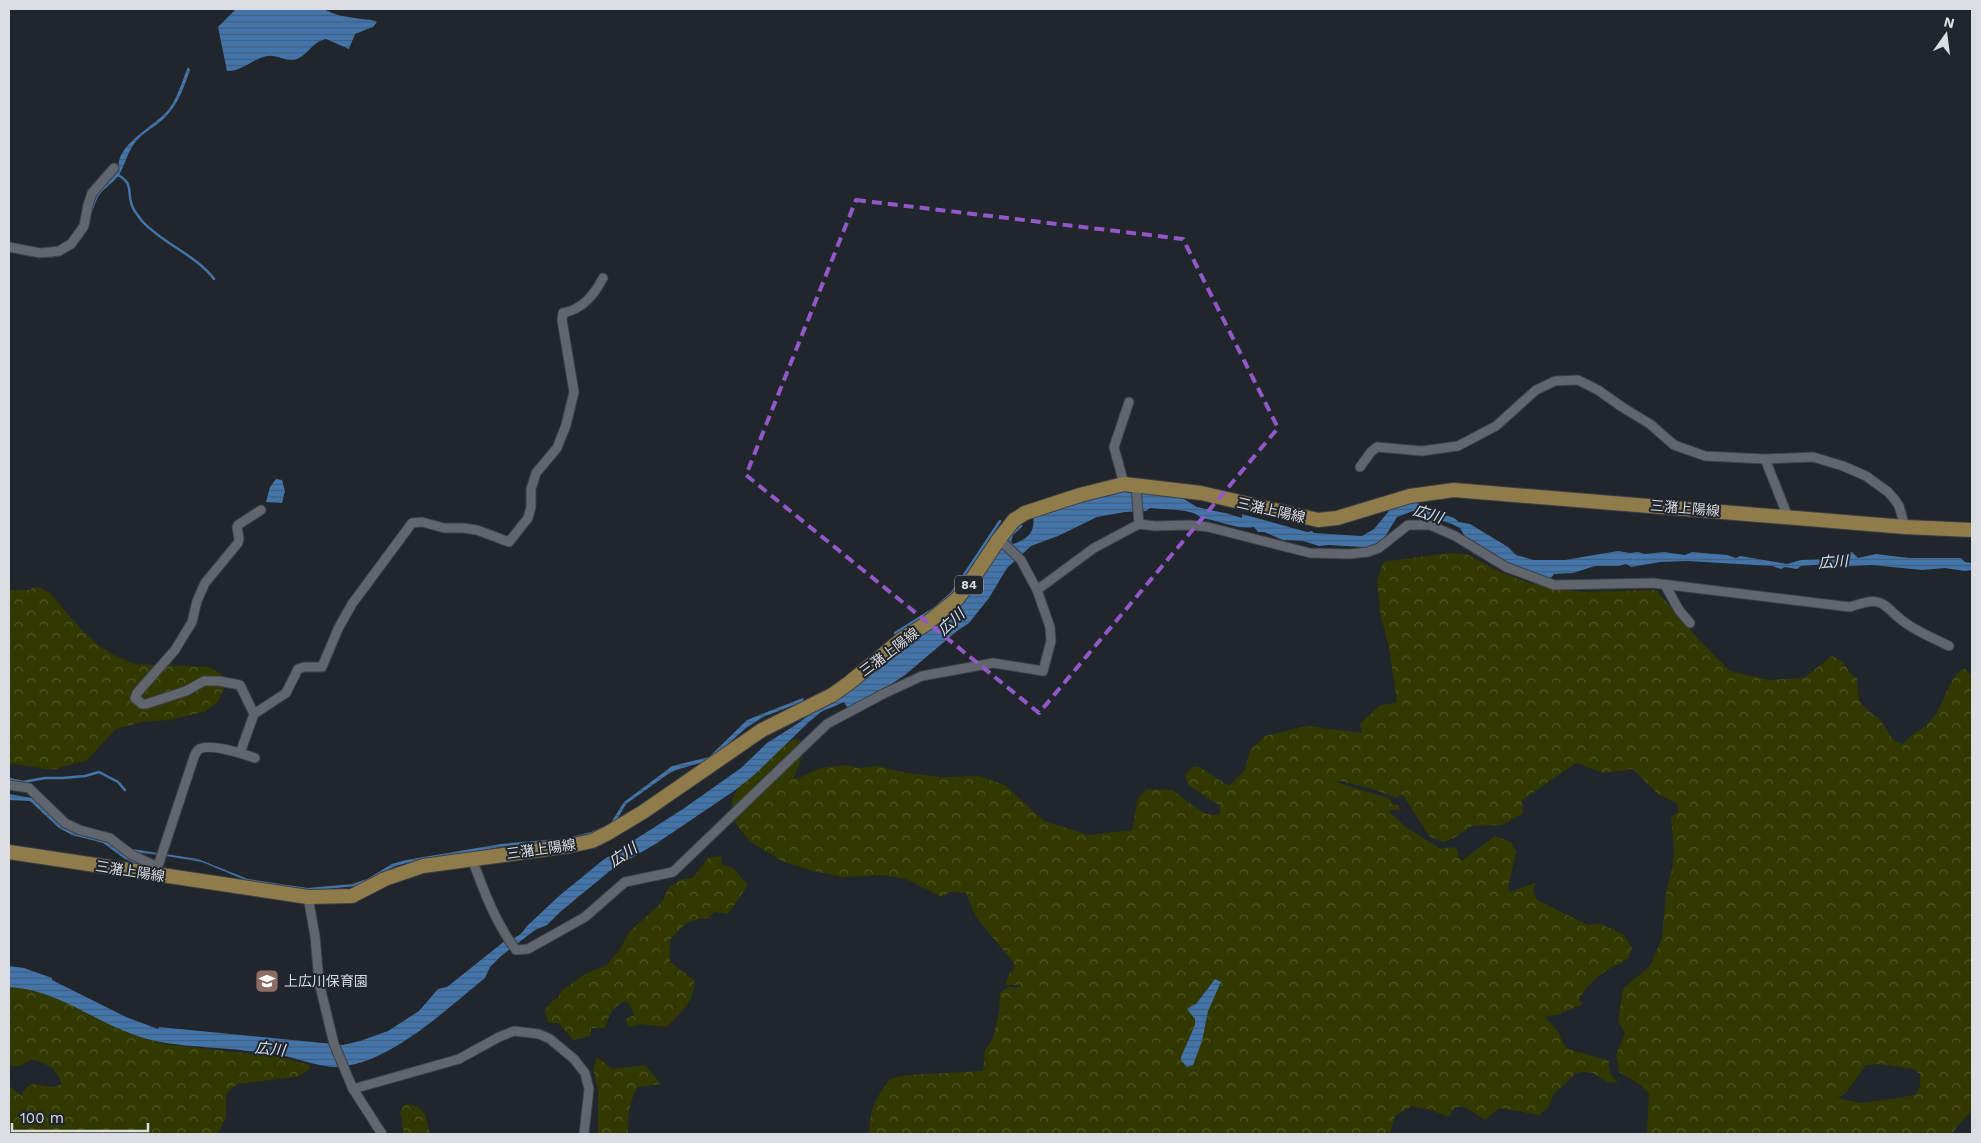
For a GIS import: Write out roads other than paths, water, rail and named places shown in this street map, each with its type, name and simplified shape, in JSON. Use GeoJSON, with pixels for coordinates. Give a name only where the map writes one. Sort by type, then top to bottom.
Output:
{"type":"FeatureCollection","features":[{"type":"Feature","properties":{"kind":"main road","name":"三潴上陽線"},"geometry":{"type":"LineString","coordinates":[[9,852],[156,871],[308,897],[352,896],[385,879],[417,868],[592,841],[643,812],[762,730],[832,695],[902,639],[940,615],[957,600],[1001,541],[1014,520],[1025,513],[1080,495],[1132,487],[1201,493],[1318,520],[1337,518],[1410,496],[1454,490],[1905,527],[1972,530]]}},
{"type":"Feature","properties":{"kind":"street"},"geometry":{"type":"LineString","coordinates":[[9,247],[40,252],[59,251],[71,244],[84,226],[92,193],[114,168]]}},
{"type":"Feature","properties":{"kind":"street"},"geometry":{"type":"LineString","coordinates":[[240,753],[254,714],[286,693],[298,669],[322,667],[338,629],[352,604],[412,523],[422,522],[444,528],[477,530],[509,542],[528,518],[531,507],[531,488],[536,473],[557,448],[561,440],[574,392],[562,320],[563,313],[580,307],[589,299],[603,278]]}},
{"type":"Feature","properties":{"kind":"street"},"geometry":{"type":"LineString","coordinates":[[1360,467],[1377,447],[1422,452],[1458,446],[1496,426],[1536,390],[1555,381],[1578,380],[1598,390],[1650,424],[1674,446],[1705,456],[1764,459],[1813,457],[1844,466],[1866,476],[1888,492],[1899,506],[1905,527]]}},
{"type":"Feature","properties":{"kind":"street"},"geometry":{"type":"LineString","coordinates":[[1129,402],[1114,447],[1132,487],[1140,524]]}},
{"type":"Feature","properties":{"kind":"street"},"geometry":{"type":"LineString","coordinates":[[1764,459],[1788,517]]}},
{"type":"Feature","properties":{"kind":"street"},"geometry":{"type":"LineString","coordinates":[[254,714],[240,685],[220,681],[204,681],[186,691],[146,704],[142,704],[135,698],[136,693],[175,650],[192,622],[197,601],[205,582],[238,543],[238,525],[261,510]]}},
{"type":"Feature","properties":{"kind":"street"},"geometry":{"type":"LineString","coordinates":[[1037,590],[1094,548],[1140,524],[1208,528],[1310,553],[1349,554],[1368,552],[1379,548],[1408,525],[1430,525],[1455,536],[1506,567],[1554,585],[1664,585],[1843,607],[1874,601],[1886,605],[1906,624],[1948,646]]}},
{"type":"Feature","properties":{"kind":"street"},"geometry":{"type":"LineString","coordinates":[[472,859],[488,904],[507,938],[516,950],[528,950],[585,917],[625,882],[673,872],[827,724],[922,676],[994,663],[1043,671],[1051,641],[1050,627],[1037,590],[1021,560],[1001,541]]}},
{"type":"Feature","properties":{"kind":"street"},"geometry":{"type":"LineString","coordinates":[[1664,585],[1679,610],[1690,622]]}},
{"type":"Feature","properties":{"kind":"street"},"geometry":{"type":"LineString","coordinates":[[9,785],[29,788],[64,823],[80,830],[110,838],[156,871],[198,750],[206,747],[240,753],[254,758]]}},
{"type":"Feature","properties":{"kind":"street"},"geometry":{"type":"LineString","coordinates":[[308,897],[315,936],[318,982],[334,1044],[354,1090],[382,1134]]}},
{"type":"Feature","properties":{"kind":"street"},"geometry":{"type":"LineString","coordinates":[[354,1090],[459,1059],[514,1031],[539,1034],[550,1039],[574,1058],[585,1073],[589,1088],[584,1134]]}},
{"type":"Feature","properties":{"kind":"water"},"geometry":{"type":"Polygon","coordinates":[[[236,9],[324,9],[337,15],[377,22],[373,27],[355,34],[349,49],[326,39],[317,43],[305,54],[294,60],[267,56],[238,69],[227,71],[218,27],[236,9]]]}},
{"type":"Feature","properties":{"kind":"water"},"geometry":{"type":"Polygon","coordinates":[[[188,67],[190,70],[175,105],[166,117],[143,134],[134,144],[119,175],[98,197],[82,239],[77,245],[64,254],[49,258],[9,252],[9,249],[36,255],[72,245],[94,197],[119,169],[119,160],[123,152],[129,144],[169,109],[188,67]]]}},
{"type":"Feature","properties":{"kind":"water"},"geometry":{"type":"Polygon","coordinates":[[[276,479],[282,480],[285,491],[282,503],[266,502],[270,487],[276,479]]]}},
{"type":"Feature","properties":{"kind":"water","name":"広川"},"geometry":{"type":"Polygon","coordinates":[[[1122,492],[1183,494],[1184,499],[1197,507],[1242,518],[1242,514],[1307,532],[1362,536],[1374,529],[1393,506],[1412,500],[1428,509],[1454,518],[1459,522],[1470,524],[1508,547],[1516,555],[1534,560],[1565,560],[1618,551],[1645,554],[1664,552],[1685,555],[1692,552],[1727,555],[1736,558],[1740,556],[1787,564],[1801,560],[1824,559],[1852,552],[1858,558],[1876,554],[1909,558],[1961,558],[1965,562],[1972,563],[1972,570],[1965,571],[1945,568],[1922,570],[1872,565],[1837,567],[1828,564],[1801,566],[1797,569],[1785,567],[1781,569],[1772,566],[1687,561],[1660,562],[1631,567],[1626,564],[1619,566],[1595,566],[1573,573],[1554,574],[1549,580],[1502,561],[1466,538],[1460,528],[1413,511],[1397,517],[1386,535],[1387,538],[1363,549],[1361,547],[1319,546],[1303,541],[1283,540],[1264,532],[1258,532],[1254,527],[1234,526],[1201,518],[1192,512],[1178,510],[1150,508],[1146,511],[1125,512],[1097,517],[1058,536],[1031,546],[1007,568],[989,598],[969,623],[905,675],[850,711],[844,702],[821,712],[753,776],[734,791],[657,843],[611,870],[547,925],[535,930],[500,957],[490,967],[485,978],[435,1019],[397,1046],[377,1056],[357,1064],[331,1067],[274,1054],[158,1041],[117,1028],[41,993],[9,987],[9,966],[24,968],[52,978],[52,980],[126,1017],[158,1029],[159,1027],[343,1045],[388,1031],[419,1011],[438,989],[447,987],[506,940],[518,936],[559,896],[603,860],[683,809],[741,768],[767,743],[797,724],[919,634],[942,623],[963,601],[1018,523],[1023,526],[1013,535],[1011,542],[1013,544],[1029,535],[1033,527],[1033,517],[1100,494],[1122,492]]]}},
{"type":"Feature","properties":{"kind":"water"},"geometry":{"type":"Polygon","coordinates":[[[803,698],[804,701],[763,717],[746,728],[710,760],[668,774],[626,804],[614,825],[580,839],[506,846],[406,863],[393,867],[356,886],[305,891],[245,880],[202,862],[121,851],[149,866],[213,875],[213,878],[145,868],[125,859],[103,843],[72,835],[59,828],[30,801],[9,800],[9,794],[32,798],[61,825],[105,841],[118,848],[198,859],[248,879],[308,888],[352,884],[367,879],[392,864],[406,860],[501,844],[568,838],[591,832],[610,824],[624,802],[672,766],[709,757],[747,720],[803,698]]]}},
{"type":"Feature","properties":{"kind":"water"},"geometry":{"type":"Polygon","coordinates":[[[1215,979],[1221,982],[1208,1011],[1202,1041],[1193,1065],[1187,1067],[1181,1060],[1181,1057],[1195,1025],[1195,1019],[1187,1009],[1196,1004],[1215,979]]]}},
{"type":"Feature","properties":{"kind":"waterway"},"geometry":{"type":"LineString","coordinates":[[118,175],[127,182],[131,203],[142,221],[150,229],[198,263],[214,279]]}},
{"type":"Feature","properties":{"kind":"waterway"},"geometry":{"type":"LineString","coordinates":[[895,633],[935,608],[952,593],[1000,521]]}},
{"type":"Feature","properties":{"kind":"waterway"},"geometry":{"type":"LineString","coordinates":[[9,779],[23,782],[45,778],[85,776],[99,772],[118,782],[125,790]]}},
{"type":"Feature","properties":{"kind":"place","name":"上広川保育園"},"geometry":{"type":"Point","coordinates":[267,981]}}]}
